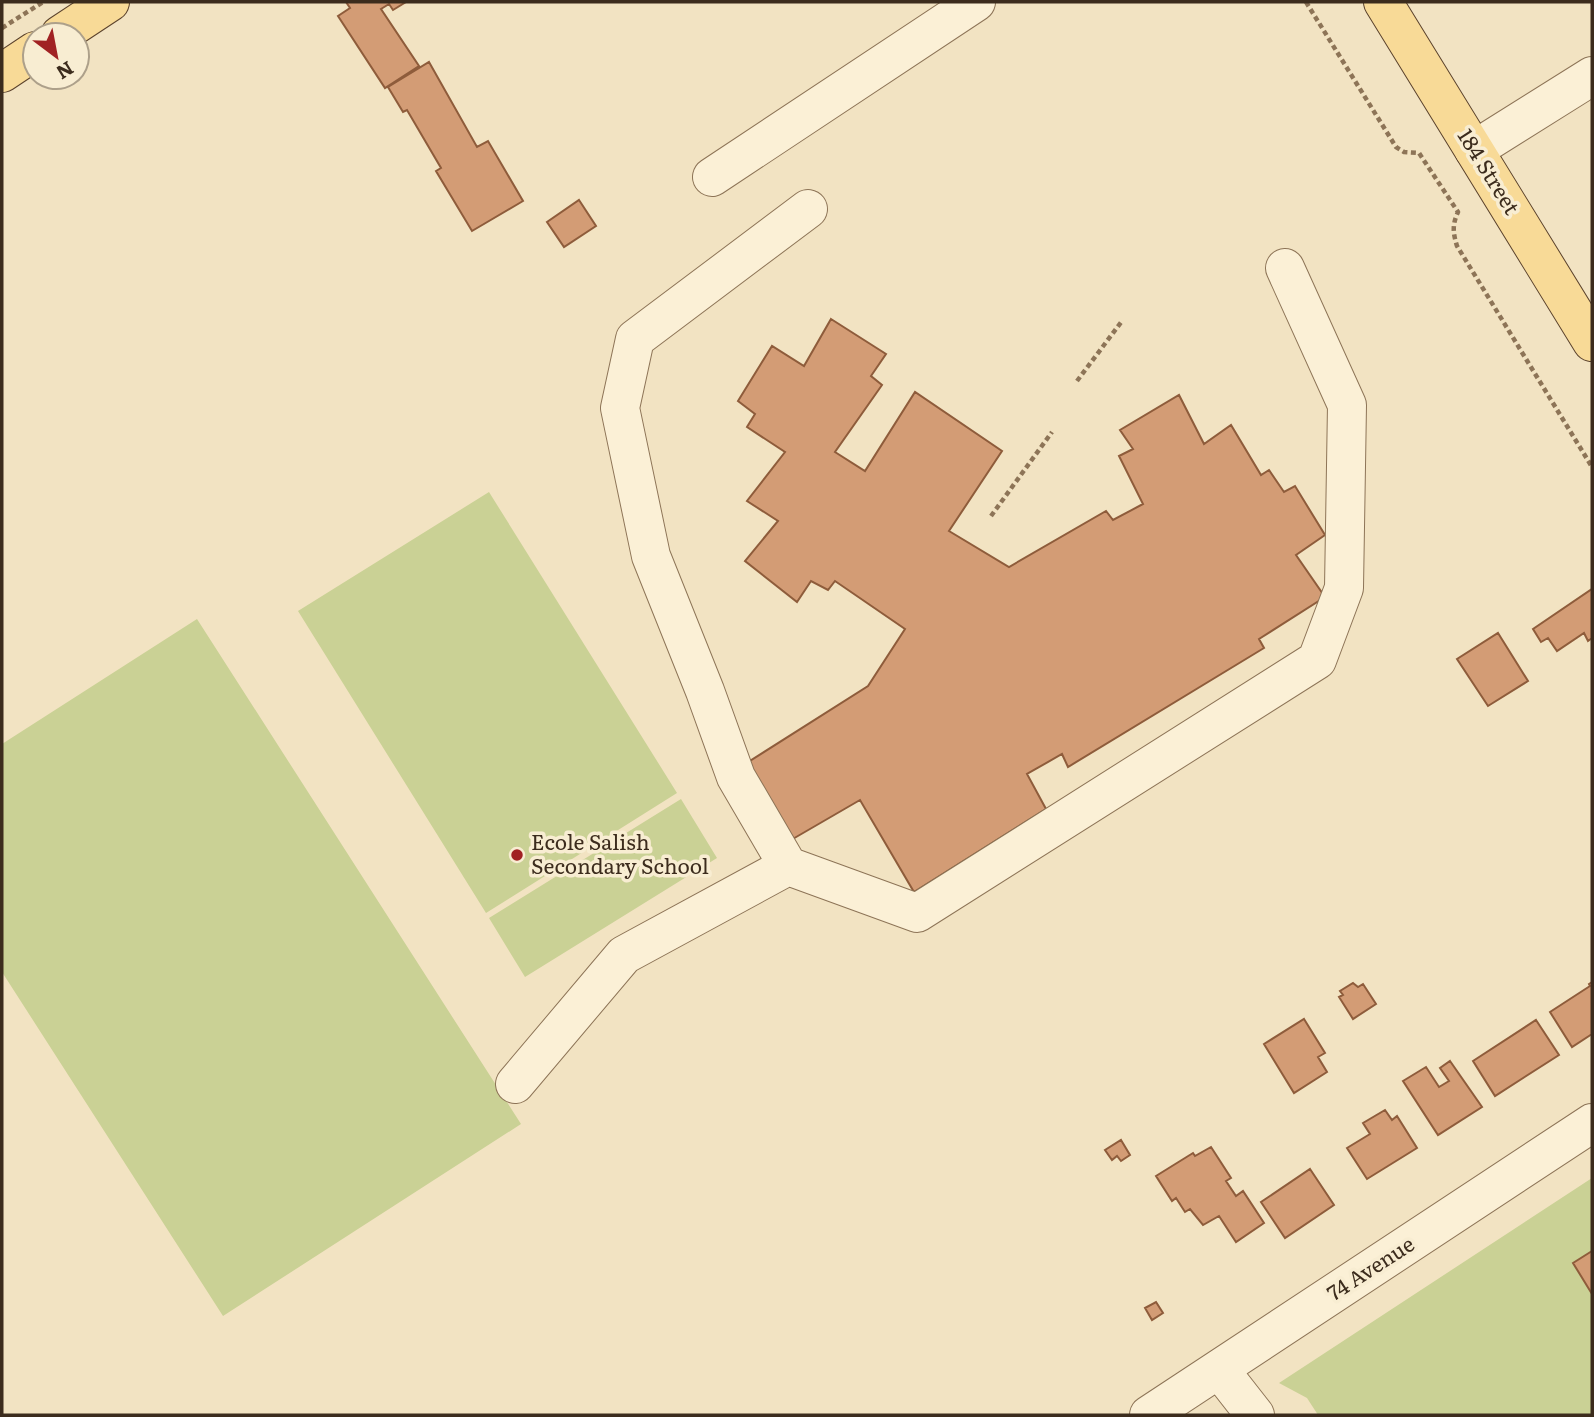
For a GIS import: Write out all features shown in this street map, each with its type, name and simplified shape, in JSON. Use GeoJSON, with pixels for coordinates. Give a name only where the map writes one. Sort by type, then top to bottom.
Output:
{"type":"FeatureCollection","features":[{"type":"Feature","properties":{"kind":"main road"},"geometry":{"type":"LineString","coordinates":[[81,21],[110,2]]}},
{"type":"Feature","properties":{"kind":"main road","name":"184 Street"},"geometry":{"type":"LineString","coordinates":[[1383,2],[1592,342]]}},
{"type":"Feature","properties":{"kind":"main road"},"geometry":{"type":"LineString","coordinates":[[2,73],[21,60]]}},
{"type":"Feature","properties":{"kind":"street"},"geometry":{"type":"LineString","coordinates":[[712,177],[976,2]]}},
{"type":"Feature","properties":{"kind":"street"},"geometry":{"type":"LineString","coordinates":[[1474,150],[1592,76]]}},
{"type":"Feature","properties":{"kind":"street"},"geometry":{"type":"LineString","coordinates":[[808,209],[635,339],[620,408],[651,556],[736,777],[788,866],[917,913],[1317,660],[1344,588],[1347,405],[1285,268]]}},
{"type":"Feature","properties":{"kind":"street"},"geometry":{"type":"LineString","coordinates":[[515,1084],[624,955],[788,866]]}},
{"type":"Feature","properties":{"kind":"street","name":"74 Avenue"},"geometry":{"type":"LineString","coordinates":[[1149,1415],[1592,1123]]}},
{"type":"Feature","properties":{"kind":"street"},"geometry":{"type":"LineString","coordinates":[[1219,1369],[1255,1415]]}},
{"type":"Feature","properties":{"kind":"path"},"geometry":{"type":"LineString","coordinates":[[2,28],[43,2]]}},
{"type":"Feature","properties":{"kind":"path"},"geometry":{"type":"LineString","coordinates":[[1306,2],[1396,147],[1404,152],[1419,153],[1458,212],[1453,222],[1457,246],[1592,467]]}},
{"type":"Feature","properties":{"kind":"path"},"geometry":{"type":"LineString","coordinates":[[1077,381],[1122,321]]}},
{"type":"Feature","properties":{"kind":"path"},"geometry":{"type":"LineString","coordinates":[[991,516],[1052,432]]}},
{"type":"Feature","properties":{"kind":"green space"},"geometry":{"type":"Polygon","coordinates":[[[489,492],[677,793],[486,913],[298,611],[489,492]]]}},
{"type":"Feature","properties":{"kind":"green space"},"geometry":{"type":"Polygon","coordinates":[[[197,619],[521,1124],[223,1316],[2,972],[2,744],[197,619]]]}},
{"type":"Feature","properties":{"kind":"green space"},"geometry":{"type":"Polygon","coordinates":[[[681,799],[717,858],[525,977],[489,918],[681,799]]]}},
{"type":"Feature","properties":{"kind":"green space"},"geometry":{"type":"Polygon","coordinates":[[[1592,1178],[1592,1415],[1318,1415],[1307,1398],[1279,1383],[1592,1178]]]}},
{"type":"Feature","properties":{"kind":"building"},"geometry":{"type":"Polygon","coordinates":[[[346,2],[406,2],[393,10],[389,4],[381,9],[419,66],[385,88],[338,16],[350,8],[346,2]]]}},
{"type":"Feature","properties":{"kind":"building"},"geometry":{"type":"Polygon","coordinates":[[[429,62],[477,147],[488,141],[523,201],[472,231],[436,171],[441,168],[407,110],[403,112],[388,87],[429,62]]]}},
{"type":"Feature","properties":{"kind":"building"},"geometry":{"type":"Polygon","coordinates":[[[579,200],[596,226],[564,247],[547,222],[579,200]]]}},
{"type":"Feature","properties":{"kind":"building"},"geometry":{"type":"Polygon","coordinates":[[[831,319],[886,354],[871,376],[882,385],[835,452],[865,471],[915,392],[1002,451],[949,531],[1009,567],[1106,511],[1113,520],[1143,504],[1119,456],[1133,449],[1120,430],[1179,395],[1204,444],[1231,425],[1261,475],[1269,470],[1284,492],[1295,486],[1325,535],[1296,555],[1325,597],[1259,639],[1264,648],[1068,767],[1062,754],[1027,774],[1046,809],[914,892],[860,800],[791,840],[745,764],[868,686],[905,629],[835,581],[828,590],[811,581],[797,602],[745,561],[778,521],[747,501],[785,452],[747,427],[755,414],[738,401],[772,346],[804,366],[831,319]]]}},
{"type":"Feature","properties":{"kind":"building"},"geometry":{"type":"Polygon","coordinates":[[[1592,589],[1592,638],[1588,641],[1584,633],[1557,651],[1548,638],[1541,642],[1533,629],[1592,589]]]}},
{"type":"Feature","properties":{"kind":"building"},"geometry":{"type":"Polygon","coordinates":[[[1498,633],[1528,681],[1488,706],[1457,659],[1498,633]]]}},
{"type":"Feature","properties":{"kind":"building"},"geometry":{"type":"Polygon","coordinates":[[[1592,982],[1592,1034],[1572,1047],[1550,1012],[1592,982]]]}},
{"type":"Feature","properties":{"kind":"building"},"geometry":{"type":"Polygon","coordinates":[[[1353,983],[1358,987],[1363,984],[1376,1004],[1353,1019],[1339,997],[1343,995],[1340,991],[1353,983]]]}},
{"type":"Feature","properties":{"kind":"building"},"geometry":{"type":"Polygon","coordinates":[[[1304,1019],[1325,1053],[1318,1057],[1327,1072],[1294,1093],[1264,1044],[1304,1019]]]}},
{"type":"Feature","properties":{"kind":"building"},"geometry":{"type":"Polygon","coordinates":[[[1536,1020],[1559,1055],[1495,1096],[1473,1061],[1536,1020]]]}},
{"type":"Feature","properties":{"kind":"building"},"geometry":{"type":"Polygon","coordinates":[[[1450,1061],[1482,1107],[1438,1135],[1403,1081],[1426,1067],[1439,1087],[1449,1081],[1440,1068],[1450,1061]]]}},
{"type":"Feature","properties":{"kind":"building"},"geometry":{"type":"Polygon","coordinates":[[[1385,1110],[1392,1120],[1397,1116],[1417,1148],[1367,1179],[1347,1148],[1370,1134],[1363,1123],[1385,1110]]]}},
{"type":"Feature","properties":{"kind":"building"},"geometry":{"type":"Polygon","coordinates":[[[1121,1140],[1130,1155],[1121,1161],[1117,1156],[1112,1160],[1105,1150],[1121,1140]]]}},
{"type":"Feature","properties":{"kind":"building"},"geometry":{"type":"Polygon","coordinates":[[[1211,1147],[1231,1178],[1226,1181],[1236,1196],[1243,1191],[1264,1223],[1236,1242],[1219,1216],[1203,1225],[1190,1209],[1185,1212],[1176,1198],[1172,1201],[1156,1176],[1193,1153],[1195,1156],[1211,1147]]]}},
{"type":"Feature","properties":{"kind":"building"},"geometry":{"type":"Polygon","coordinates":[[[1310,1169],[1334,1205],[1285,1238],[1261,1202],[1310,1169]]]}},
{"type":"Feature","properties":{"kind":"building"},"geometry":{"type":"Polygon","coordinates":[[[1592,1251],[1592,1294],[1573,1263],[1592,1251]]]}},
{"type":"Feature","properties":{"kind":"building"},"geometry":{"type":"Polygon","coordinates":[[[1156,1302],[1163,1313],[1152,1320],[1145,1308],[1156,1302]]]}},
{"type":"Feature","properties":{"kind":"place","name":"Ecole Salish Secondary School"},"geometry":{"type":"Point","coordinates":[517,855]}}]}
